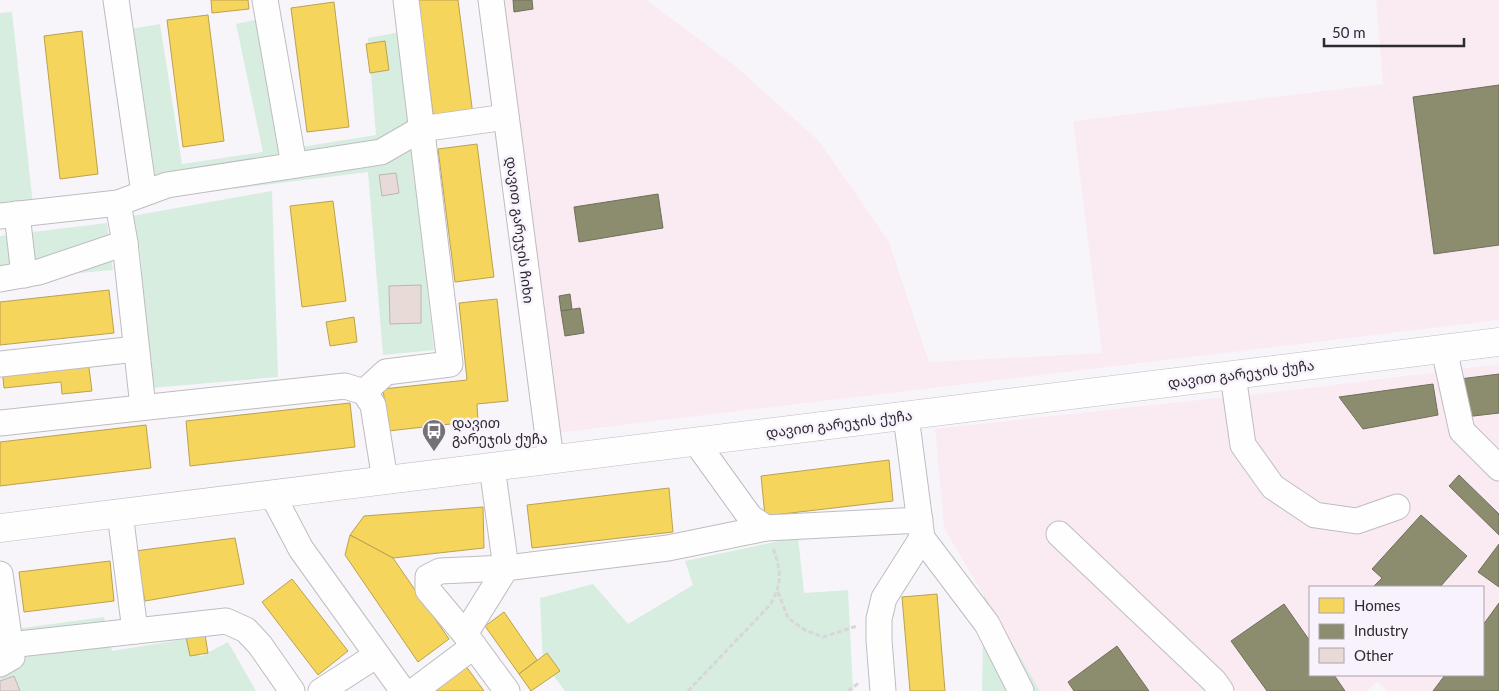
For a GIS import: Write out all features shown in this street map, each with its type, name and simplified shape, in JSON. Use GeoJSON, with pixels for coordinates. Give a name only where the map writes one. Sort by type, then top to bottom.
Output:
{"type":"FeatureCollection","features":[{"type":"Feature","properties":{"kind":"main road","name":"დავით გარეჯის ქუჩა"},"geometry":{"type":"LineString","coordinates":[[0,528],[1499,342]]}},
{"type":"Feature","properties":{"kind":"street"},"geometry":{"type":"LineString","coordinates":[[116,0],[144,193]]}},
{"type":"Feature","properties":{"kind":"street"},"geometry":{"type":"LineString","coordinates":[[264,0],[294,165]]}},
{"type":"Feature","properties":{"kind":"street"},"geometry":{"type":"LineString","coordinates":[[364,392],[386,372],[450,364],[406,0]]}},
{"type":"Feature","properties":{"kind":"street","name":"დავით გარეჯის ჩიხი"},"geometry":{"type":"LineString","coordinates":[[491,0],[551,460]]}},
{"type":"Feature","properties":{"kind":"street"},"geometry":{"type":"LineString","coordinates":[[125,243],[39,272],[12,277],[8,215],[118,203],[167,185],[381,152],[422,129],[506,116]]}},
{"type":"Feature","properties":{"kind":"street"},"geometry":{"type":"LineString","coordinates":[[118,203],[125,243],[143,407]]}},
{"type":"Feature","properties":{"kind":"street"},"geometry":{"type":"LineString","coordinates":[[0,364],[136,349]]}},
{"type":"Feature","properties":{"kind":"street"},"geometry":{"type":"LineString","coordinates":[[1444,349],[1462,431],[1499,468]]}},
{"type":"Feature","properties":{"kind":"street"},"geometry":{"type":"LineString","coordinates":[[1233,375],[1244,445],[1273,487],[1315,515],[1358,521],[1397,507]]}},
{"type":"Feature","properties":{"kind":"street"},"geometry":{"type":"LineString","coordinates":[[0,423],[346,386],[364,392],[373,405],[385,480]]}},
{"type":"Feature","properties":{"kind":"street"},"geometry":{"type":"LineString","coordinates":[[906,416],[921,529],[987,624],[1022,691]]}},
{"type":"Feature","properties":{"kind":"street"},"geometry":{"type":"LineString","coordinates":[[696,442],[750,517],[766,528]]}},
{"type":"Feature","properties":{"kind":"street"},"geometry":{"type":"LineString","coordinates":[[414,691],[469,640],[506,568],[492,467]]}},
{"type":"Feature","properties":{"kind":"street"},"geometry":{"type":"LineString","coordinates":[[272,494],[301,549],[403,691]]}},
{"type":"Feature","properties":{"kind":"street"},"geometry":{"type":"LineString","coordinates":[[120,513],[135,631]]}},
{"type":"Feature","properties":{"kind":"street"},"geometry":{"type":"LineString","coordinates":[[507,691],[428,590],[428,577],[440,571],[506,568],[668,548],[766,528],[921,529]]}},
{"type":"Feature","properties":{"kind":"street"},"geometry":{"type":"LineString","coordinates":[[884,691],[879,619],[884,598],[921,529]]}},
{"type":"Feature","properties":{"kind":"street"},"geometry":{"type":"LineString","coordinates":[[1059,534],[1194,662],[1221,691]]}},
{"type":"Feature","properties":{"kind":"street"},"geometry":{"type":"LineString","coordinates":[[0,574],[3,652],[135,631],[226,621],[246,630],[260,645],[292,691]]}},
{"type":"Feature","properties":{"kind":"street"},"geometry":{"type":"LineString","coordinates":[[321,691],[377,655]]}},
{"type":"Feature","properties":{"kind":"path"},"geometry":{"type":"LineString","coordinates":[[766,528],[780,568],[778,592],[788,618],[805,630],[823,637],[879,619]]}},
{"type":"Feature","properties":{"kind":"path"},"geometry":{"type":"LineString","coordinates":[[688,691],[770,605],[778,592]]}},
{"type":"Feature","properties":{"kind":"shaded area"},"geometry":{"type":"Polygon","coordinates":[[[501,0],[646,0],[733,64],[819,141],[889,242],[929,362],[1102,353],[1073,121],[1383,84],[1376,0],[1499,0],[1499,320],[556,433],[501,0]]]}},
{"type":"Feature","properties":{"kind":"shaded area"},"geometry":{"type":"Polygon","coordinates":[[[1499,364],[1499,691],[1388,691],[1377,682],[1367,691],[1040,691],[944,528],[935,429],[1318,387],[1499,364]]]}},
{"type":"Feature","properties":{"kind":"green space"},"geometry":{"type":"Polygon","coordinates":[[[12,12],[33,205],[0,209],[0,13],[12,12]]]}},
{"type":"Feature","properties":{"kind":"green space"},"geometry":{"type":"Polygon","coordinates":[[[278,15],[301,147],[376,135],[368,38],[400,32],[434,350],[383,355],[368,172],[159,198],[131,29],[160,24],[182,164],[263,152],[236,24],[278,15]]]}},
{"type":"Feature","properties":{"kind":"green space"},"geometry":{"type":"Polygon","coordinates":[[[272,191],[278,377],[151,388],[140,250],[126,217],[272,191]]]}},
{"type":"Feature","properties":{"kind":"green space"},"geometry":{"type":"Polygon","coordinates":[[[107,223],[113,270],[0,280],[0,236],[107,223]]]}},
{"type":"Feature","properties":{"kind":"green space"},"geometry":{"type":"Polygon","coordinates":[[[798,537],[804,593],[848,590],[853,691],[565,691],[543,662],[540,598],[593,584],[628,624],[693,585],[685,561],[798,537]]]}},
{"type":"Feature","properties":{"kind":"green space"},"geometry":{"type":"Polygon","coordinates":[[[984,595],[1040,691],[982,691],[984,595]]]}},
{"type":"Feature","properties":{"kind":"green space"},"geometry":{"type":"Polygon","coordinates":[[[104,617],[112,651],[192,638],[200,657],[228,642],[256,691],[0,691],[0,631],[104,617]]]}},
{"type":"Feature","properties":{"kind":"building: Homes"},"geometry":{"type":"Polygon","coordinates":[[[211,0],[248,0],[249,9],[212,13],[211,0]]]}},
{"type":"Feature","properties":{"kind":"building: Homes"},"geometry":{"type":"Polygon","coordinates":[[[418,0],[458,0],[473,115],[434,121],[418,0]]]}},
{"type":"Feature","properties":{"kind":"building: Homes"},"geometry":{"type":"Polygon","coordinates":[[[334,2],[349,127],[307,132],[291,8],[334,2]]]}},
{"type":"Feature","properties":{"kind":"building: Homes"},"geometry":{"type":"Polygon","coordinates":[[[208,15],[224,141],[183,147],[167,20],[208,15]]]}},
{"type":"Feature","properties":{"kind":"building: Homes"},"geometry":{"type":"Polygon","coordinates":[[[82,31],[98,174],[60,179],[44,36],[82,31]]]}},
{"type":"Feature","properties":{"kind":"building: Homes"},"geometry":{"type":"Polygon","coordinates":[[[385,41],[389,70],[370,73],[366,44],[385,41]]]}},
{"type":"Feature","properties":{"kind":"building: Homes"},"geometry":{"type":"Polygon","coordinates":[[[477,144],[494,277],[455,282],[438,149],[477,144]]]}},
{"type":"Feature","properties":{"kind":"building: Homes"},"geometry":{"type":"Polygon","coordinates":[[[333,201],[346,301],[302,307],[290,206],[333,201]]]}},
{"type":"Feature","properties":{"kind":"building: Homes"},"geometry":{"type":"Polygon","coordinates":[[[109,290],[114,333],[0,345],[0,302],[109,290]]]}},
{"type":"Feature","properties":{"kind":"building: Homes"},"geometry":{"type":"Polygon","coordinates":[[[497,299],[508,401],[477,404],[478,421],[388,431],[383,389],[467,380],[459,303],[497,299]]]}},
{"type":"Feature","properties":{"kind":"building: Homes"},"geometry":{"type":"Polygon","coordinates":[[[354,317],[357,342],[330,346],[326,322],[354,317]]]}},
{"type":"Feature","properties":{"kind":"building: Homes"},"geometry":{"type":"Polygon","coordinates":[[[88,360],[92,391],[62,394],[61,382],[4,388],[2,368],[36,365],[37,373],[48,372],[47,364],[88,360]]]}},
{"type":"Feature","properties":{"kind":"building: Homes"},"geometry":{"type":"Polygon","coordinates":[[[350,403],[355,447],[190,466],[186,421],[350,403]]]}},
{"type":"Feature","properties":{"kind":"building: Homes"},"geometry":{"type":"Polygon","coordinates":[[[146,425],[151,468],[0,486],[0,442],[146,425]]]}},
{"type":"Feature","properties":{"kind":"building: Homes"},"geometry":{"type":"Polygon","coordinates":[[[889,460],[893,501],[765,516],[761,476],[889,460]]]}},
{"type":"Feature","properties":{"kind":"building: Homes"},"geometry":{"type":"Polygon","coordinates":[[[669,488],[673,532],[532,548],[527,505],[669,488]]]}},
{"type":"Feature","properties":{"kind":"building: Homes"},"geometry":{"type":"Polygon","coordinates":[[[483,507],[484,548],[393,558],[350,535],[364,516],[483,507]]]}},
{"type":"Feature","properties":{"kind":"building: Homes"},"geometry":{"type":"Polygon","coordinates":[[[350,535],[393,558],[449,639],[418,662],[345,555],[350,535]]]}},
{"type":"Feature","properties":{"kind":"building: Homes"},"geometry":{"type":"Polygon","coordinates":[[[235,538],[244,584],[145,601],[135,551],[235,538]]]}},
{"type":"Feature","properties":{"kind":"building: Homes"},"geometry":{"type":"Polygon","coordinates":[[[110,561],[114,601],[24,612],[19,572],[110,561]]]}},
{"type":"Feature","properties":{"kind":"building: Homes"},"geometry":{"type":"Polygon","coordinates":[[[292,579],[348,651],[318,675],[262,602],[292,579]]]}},
{"type":"Feature","properties":{"kind":"building: Homes"},"geometry":{"type":"Polygon","coordinates":[[[937,594],[945,691],[910,691],[902,597],[937,594]]]}},
{"type":"Feature","properties":{"kind":"building: Homes"},"geometry":{"type":"Polygon","coordinates":[[[504,612],[537,660],[519,674],[485,626],[504,612]]]}},
{"type":"Feature","properties":{"kind":"building: Homes"},"geometry":{"type":"Polygon","coordinates":[[[204,629],[208,653],[190,656],[185,632],[204,629]]]}},
{"type":"Feature","properties":{"kind":"building: Homes"},"geometry":{"type":"Polygon","coordinates":[[[547,653],[560,671],[531,691],[519,674],[547,653]]]}},
{"type":"Feature","properties":{"kind":"building: Homes"},"geometry":{"type":"Polygon","coordinates":[[[463,662],[484,691],[433,691],[463,662]]]}},
{"type":"Feature","properties":{"kind":"building: Industry"},"geometry":{"type":"Polygon","coordinates":[[[513,0],[532,0],[533,9],[514,12],[513,0]]]}},
{"type":"Feature","properties":{"kind":"building: Industry"},"geometry":{"type":"Polygon","coordinates":[[[1499,85],[1499,245],[1434,254],[1413,97],[1499,85]]]}},
{"type":"Feature","properties":{"kind":"building: Industry"},"geometry":{"type":"Polygon","coordinates":[[[658,194],[663,228],[579,242],[574,207],[658,194]]]}},
{"type":"Feature","properties":{"kind":"building: Industry"},"geometry":{"type":"Polygon","coordinates":[[[570,294],[572,309],[561,311],[559,296],[570,294]]]}},
{"type":"Feature","properties":{"kind":"building: Industry"},"geometry":{"type":"Polygon","coordinates":[[[580,308],[584,333],[565,336],[561,311],[580,308]]]}},
{"type":"Feature","properties":{"kind":"building: Industry"},"geometry":{"type":"Polygon","coordinates":[[[1499,374],[1499,413],[1465,417],[1460,379],[1499,374]]]}},
{"type":"Feature","properties":{"kind":"building: Industry"},"geometry":{"type":"Polygon","coordinates":[[[1433,384],[1438,415],[1363,429],[1339,397],[1433,384]]]}},
{"type":"Feature","properties":{"kind":"building: Industry"},"geometry":{"type":"Polygon","coordinates":[[[1459,475],[1499,514],[1499,535],[1449,486],[1459,475]]]}},
{"type":"Feature","properties":{"kind":"building: Industry"},"geometry":{"type":"Polygon","coordinates":[[[1421,515],[1467,556],[1441,586],[1374,586],[1382,578],[1372,569],[1421,515]]]}},
{"type":"Feature","properties":{"kind":"building: Industry"},"geometry":{"type":"Polygon","coordinates":[[[1499,544],[1499,587],[1478,572],[1499,544]]]}},
{"type":"Feature","properties":{"kind":"building: Industry"},"geometry":{"type":"Polygon","coordinates":[[[1499,603],[1499,691],[1433,691],[1444,676],[1484,676],[1484,624],[1499,603]]]}},
{"type":"Feature","properties":{"kind":"building: Industry"},"geometry":{"type":"Polygon","coordinates":[[[1284,604],[1309,640],[1309,676],[1335,676],[1345,691],[1267,691],[1231,641],[1284,604]]]}},
{"type":"Feature","properties":{"kind":"building: Industry"},"geometry":{"type":"Polygon","coordinates":[[[1117,646],[1149,691],[1074,691],[1068,682],[1117,646]]]}},
{"type":"Feature","properties":{"kind":"building: Other"},"geometry":{"type":"Polygon","coordinates":[[[396,173],[399,193],[382,196],[379,175],[396,173]]]}},
{"type":"Feature","properties":{"kind":"building: Other"},"geometry":{"type":"Polygon","coordinates":[[[421,285],[421,323],[390,324],[389,286],[421,285]]]}},
{"type":"Feature","properties":{"kind":"building: Other"},"geometry":{"type":"Polygon","coordinates":[[[14,676],[20,691],[0,691],[0,681],[14,676]]]}},
{"type":"Feature","properties":{"kind":"place","name":"დავით გარეჯის ქუჩა"},"geometry":{"type":"Point","coordinates":[434,452]}}]}
